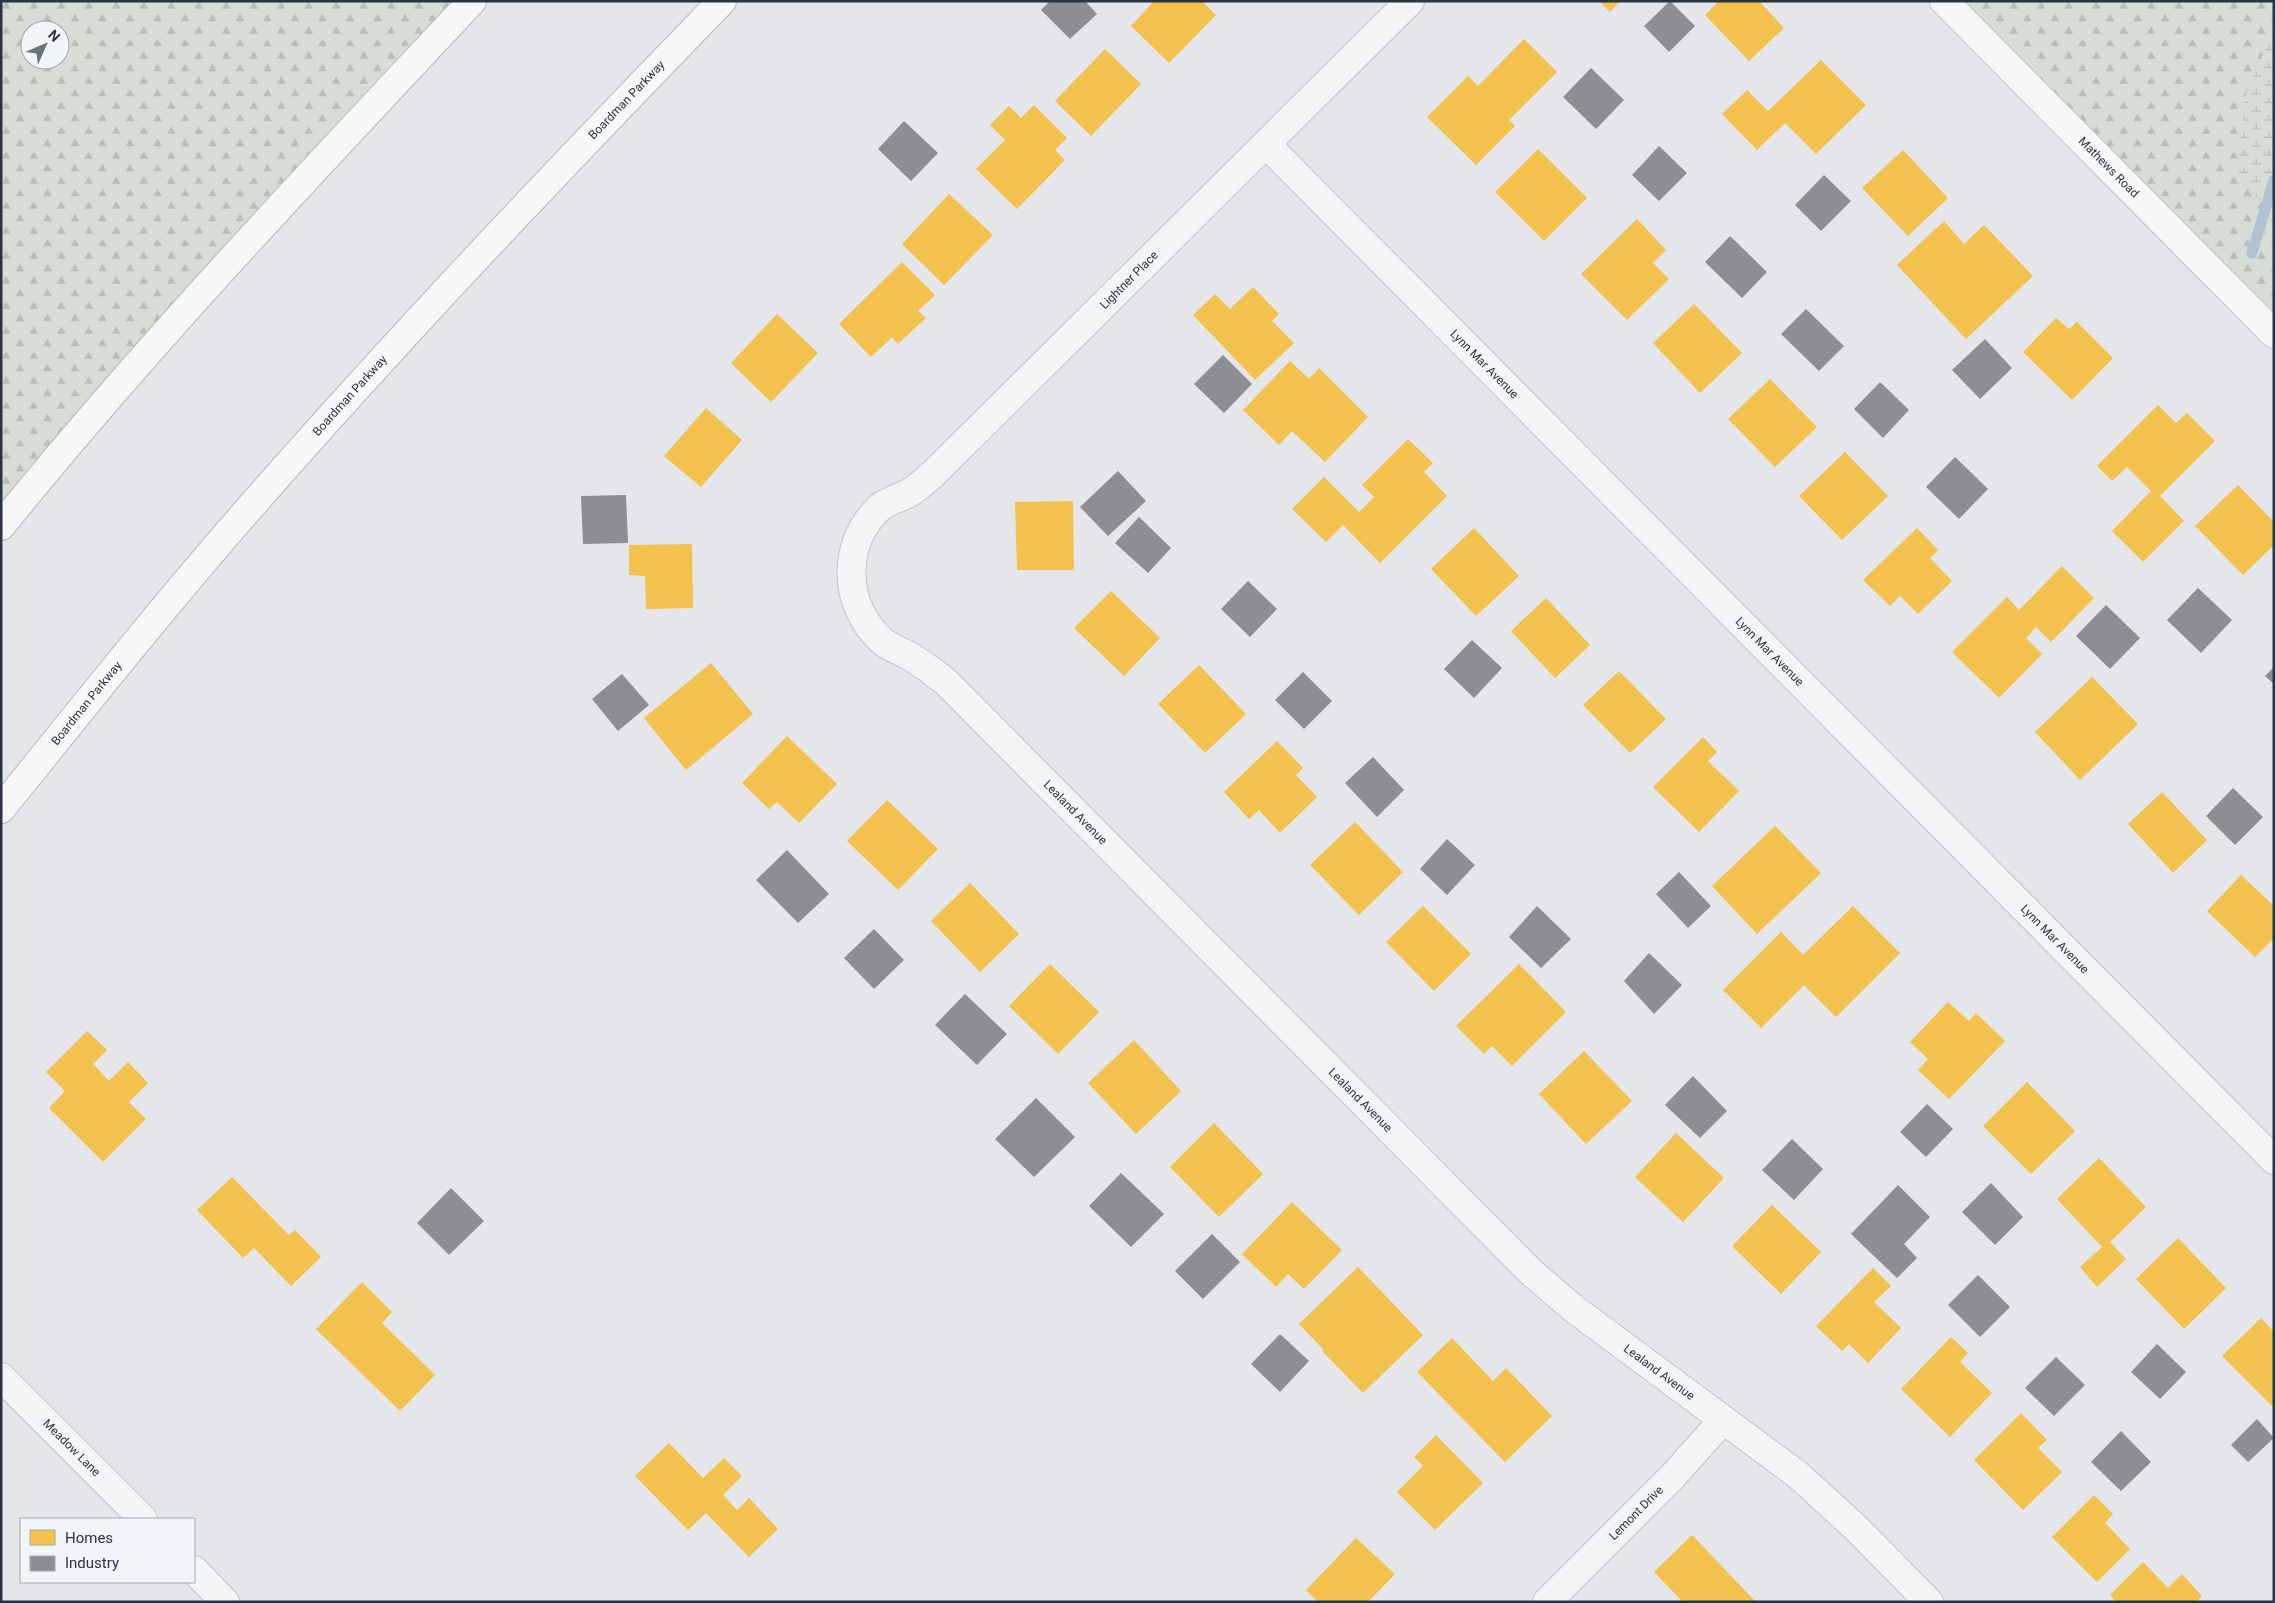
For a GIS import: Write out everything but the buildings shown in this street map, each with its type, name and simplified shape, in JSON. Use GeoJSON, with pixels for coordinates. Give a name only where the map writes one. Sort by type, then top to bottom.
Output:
{"type":"FeatureCollection","features":[{"type":"Feature","properties":{"kind":"main road"},"geometry":{"type":"LineString","coordinates":[[1,526],[146,356],[320,162],[472,1]]}},
{"type":"Feature","properties":{"kind":"main road","name":"Boardman Parkway"},"geometry":{"type":"LineString","coordinates":[[1,809],[111,672],[246,512],[412,327],[579,148],[722,1]]}},
{"type":"Feature","properties":{"kind":"main road","name":"Mathews Road"},"geometry":{"type":"LineString","coordinates":[[1944,1],[2274,334]]}},
{"type":"Feature","properties":{"kind":"street","name":"Lightner Place"},"geometry":{"type":"LineString","coordinates":[[852,556],[863,527],[880,507],[911,492],[933,474],[1410,1]]}},
{"type":"Feature","properties":{"kind":"street","name":"Lynn Mar Avenue"},"geometry":{"type":"LineString","coordinates":[[1266,144],[2274,1160]]}},
{"type":"Feature","properties":{"kind":"street","name":"Lealand Avenue"},"geometry":{"type":"LineString","coordinates":[[852,556],[850,579],[855,601],[867,625],[882,641],[899,652],[910,656],[945,682],[1530,1272],[1574,1308],[1798,1475],[1856,1528],[1929,1602]]}},
{"type":"Feature","properties":{"kind":"street","name":"Meadow Lane"},"geometry":{"type":"LineString","coordinates":[[1,1376],[142,1518]]}},
{"type":"Feature","properties":{"kind":"street","name":"Lemont Drive"},"geometry":{"type":"LineString","coordinates":[[1547,1602],[1673,1476],[1723,1420]]}},
{"type":"Feature","properties":{"kind":"street"},"geometry":{"type":"LineString","coordinates":[[195,1571],[225,1602]]}},
{"type":"Feature","properties":{"kind":"green space"},"geometry":{"type":"Polygon","coordinates":[[[1,1],[472,1],[1,526],[1,1]]]}},
{"type":"Feature","properties":{"kind":"green space"},"geometry":{"type":"Polygon","coordinates":[[[1944,1],[2274,1],[2274,334],[1944,1]]]}},
{"type":"Feature","properties":{"kind":"green space"},"geometry":{"type":"Polygon","coordinates":[[[2274,29],[2274,213],[2236,179],[2246,93],[2274,29]]]}},
{"type":"Feature","properties":{"kind":"waterway"},"geometry":{"type":"LineString","coordinates":[[2252,253],[2274,180]]}}]}
